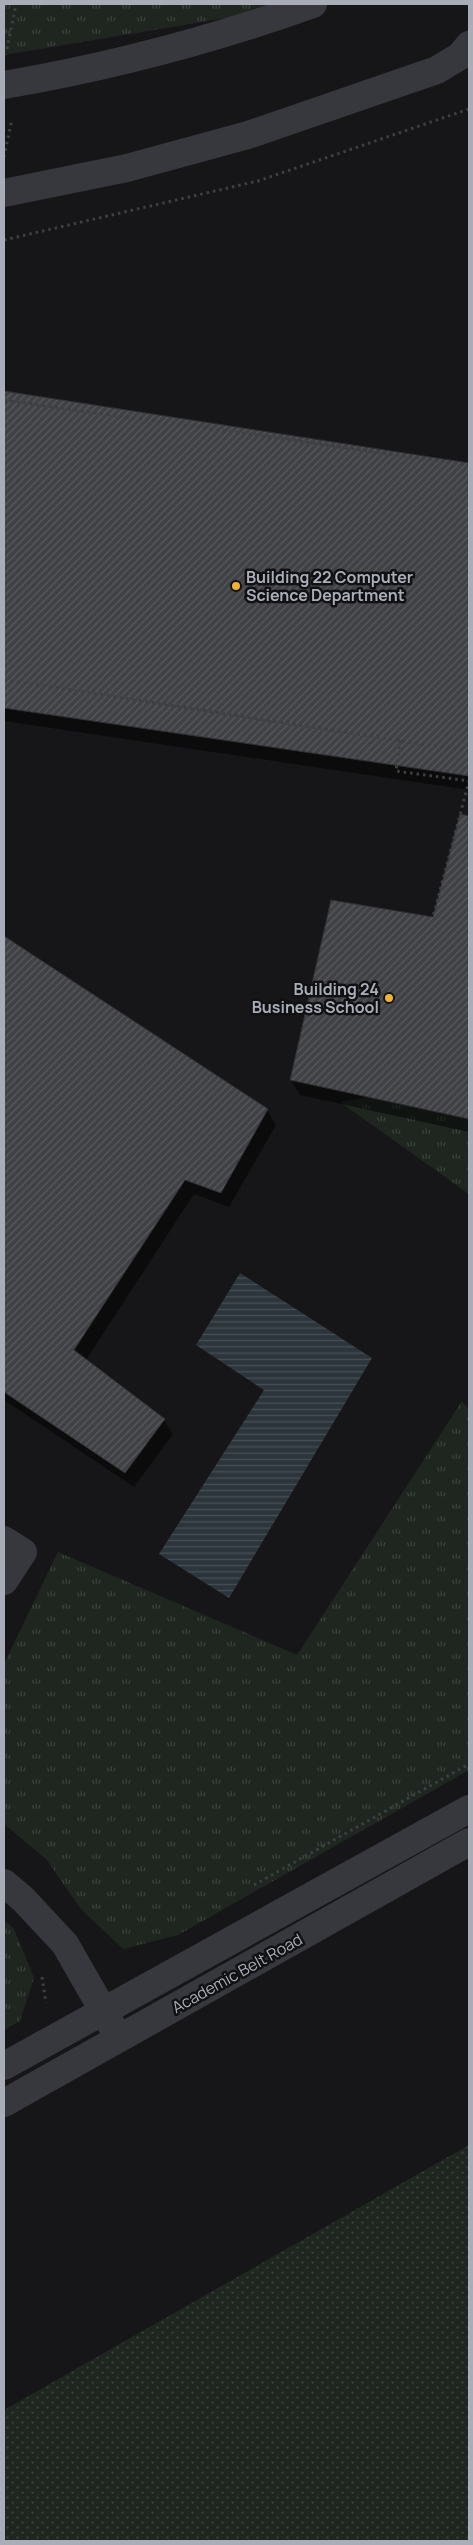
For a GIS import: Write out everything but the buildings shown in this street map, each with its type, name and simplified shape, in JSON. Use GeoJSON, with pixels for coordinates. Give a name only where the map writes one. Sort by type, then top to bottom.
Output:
{"type":"FeatureCollection","features":[{"type":"Feature","properties":{"kind":"street"},"geometry":{"type":"LineString","coordinates":[[4,85],[126,62],[237,30],[313,4]]}},
{"type":"Feature","properties":{"kind":"street"},"geometry":{"type":"LineString","coordinates":[[4,193],[127,168],[248,135],[437,70],[460,56],[469,45]]}},
{"type":"Feature","properties":{"kind":"street"},"geometry":{"type":"LineString","coordinates":[[4,1540],[22,1552],[4,1581]]}},
{"type":"Feature","properties":{"kind":"street","name":"Academic Belt Road"},"geometry":{"type":"LineString","coordinates":[[4,2066],[469,1809]]}},
{"type":"Feature","properties":{"kind":"street","name":"Academic Belt Road"},"geometry":{"type":"LineString","coordinates":[[4,2103],[469,1842]]}},
{"type":"Feature","properties":{"kind":"street"},"geometry":{"type":"LineString","coordinates":[[4,1883],[66,1944],[120,2038]]}},
{"type":"Feature","properties":{"kind":"path"},"geometry":{"type":"LineString","coordinates":[[4,52],[6,52],[16,4]]}},
{"type":"Feature","properties":{"kind":"path"},"geometry":{"type":"LineString","coordinates":[[4,240],[258,181],[469,109]]}},
{"type":"Feature","properties":{"kind":"path"},"geometry":{"type":"LineString","coordinates":[[4,400],[469,465]]}},
{"type":"Feature","properties":{"kind":"path"},"geometry":{"type":"LineString","coordinates":[[4,680],[469,751]]}},
{"type":"Feature","properties":{"kind":"path"},"geometry":{"type":"LineString","coordinates":[[400,740],[396,771],[469,781],[434,917]]}},
{"type":"Feature","properties":{"kind":"green space"},"geometry":{"type":"Polygon","coordinates":[[[4,4],[299,4],[286,8],[4,55],[4,4]]]}},
{"type":"Feature","properties":{"kind":"green space"},"geometry":{"type":"Polygon","coordinates":[[[368,1097],[469,1119],[469,1194],[340,1102],[368,1097]]]}},
{"type":"Feature","properties":{"kind":"green space"},"geometry":{"type":"Polygon","coordinates":[[[462,1401],[469,1410],[469,1770],[178,1935],[123,1949],[81,1909],[46,1859],[4,1824],[4,1664],[58,1552],[297,1655],[462,1401]]]}},
{"type":"Feature","properties":{"kind":"green space"},"geometry":{"type":"Polygon","coordinates":[[[4,1920],[14,1929],[34,1978],[20,2021],[4,2030],[4,1920]]]}},
{"type":"Feature","properties":{"kind":"green space"},"geometry":{"type":"Polygon","coordinates":[[[469,2145],[469,2541],[4,2541],[4,2410],[469,2145]]]}},
{"type":"Feature","properties":{"kind":"shaded area"},"geometry":{"type":"Polygon","coordinates":[[[240,1273],[372,1358],[229,1598],[159,1554],[264,1390],[196,1345],[240,1273]]]}},
{"type":"Feature","properties":{"kind":"place","name":"Building 22 Computer Science Department"},"geometry":{"type":"Point","coordinates":[236,586]}},
{"type":"Feature","properties":{"kind":"place","name":"Building 24 Business School"},"geometry":{"type":"Point","coordinates":[389,998]}}]}
